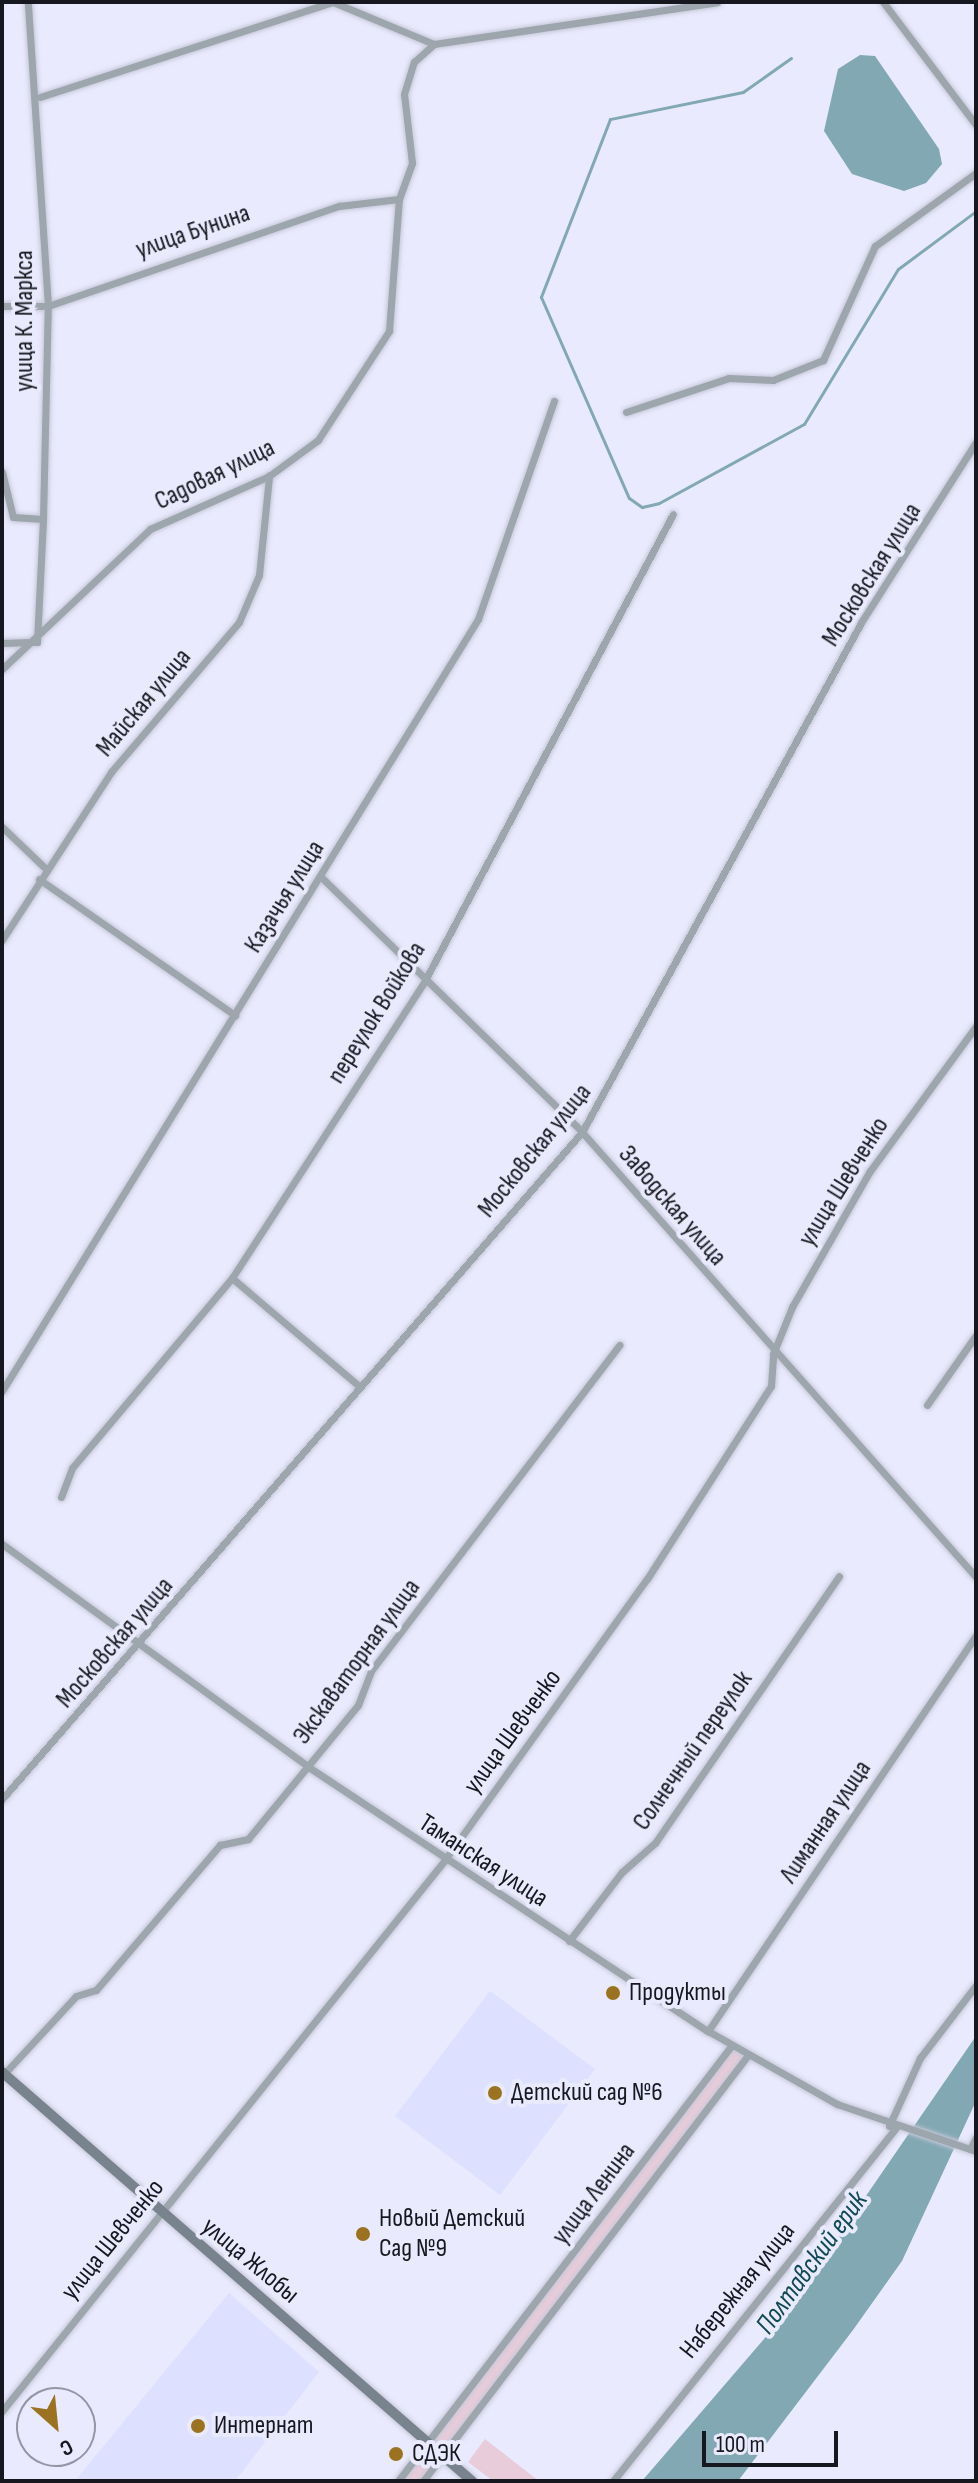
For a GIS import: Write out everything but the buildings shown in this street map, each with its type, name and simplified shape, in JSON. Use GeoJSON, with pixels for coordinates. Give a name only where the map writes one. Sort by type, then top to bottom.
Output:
{"type":"FeatureCollection","features":[{"type":"Feature","properties":{"kind":"street","name":"улица К. Маркса"},"geometry":{"type":"LineString","coordinates":[[28,2],[40,97],[48,306],[37,642]]}},
{"type":"Feature","properties":{"kind":"street"},"geometry":{"type":"LineString","coordinates":[[40,97],[333,2],[434,44],[717,2]]}},
{"type":"Feature","properties":{"kind":"street"},"geometry":{"type":"LineString","coordinates":[[883,2],[976,125]]}},
{"type":"Feature","properties":{"kind":"street"},"geometry":{"type":"LineString","coordinates":[[399,199],[412,163],[404,94],[414,62],[434,44]]}},
{"type":"Feature","properties":{"kind":"street"},"geometry":{"type":"LineString","coordinates":[[626,412],[729,378],[773,380],[823,360],[875,246],[976,173]]}},
{"type":"Feature","properties":{"kind":"street","name":"улица Бунина"},"geometry":{"type":"LineString","coordinates":[[2,306],[48,306],[339,206],[399,199]]}},
{"type":"Feature","properties":{"kind":"street","name":"Садовая улица"},"geometry":{"type":"LineString","coordinates":[[2,669],[37,642],[150,529],[269,476],[318,440],[389,331],[399,199]]}},
{"type":"Feature","properties":{"kind":"street","name":"Казачья улица"},"geometry":{"type":"LineString","coordinates":[[2,1391],[478,619],[554,401]]}},
{"type":"Feature","properties":{"kind":"street","name":"Московская улица"},"geometry":{"type":"LineString","coordinates":[[2,1799],[140,1649],[360,1387],[582,1132],[862,621],[976,442]]}},
{"type":"Feature","properties":{"kind":"street"},"geometry":{"type":"LineString","coordinates":[[2,472],[13,517],[43,519]]}},
{"type":"Feature","properties":{"kind":"street","name":"Майская улица"},"geometry":{"type":"LineString","coordinates":[[2,940],[45,868],[111,772],[239,622],[259,575],[269,476]]}},
{"type":"Feature","properties":{"kind":"street","name":"переулок Войкова"},"geometry":{"type":"LineString","coordinates":[[61,1497],[72,1468],[232,1278],[423,984],[673,514]]}},
{"type":"Feature","properties":{"kind":"street"},"geometry":{"type":"LineString","coordinates":[[2,643],[37,642]]}},
{"type":"Feature","properties":{"kind":"street"},"geometry":{"type":"LineString","coordinates":[[2,827],[45,868]]}},
{"type":"Feature","properties":{"kind":"street","name":"Заводская улица"},"geometry":{"type":"LineString","coordinates":[[321,877],[423,984],[582,1132],[773,1354],[976,1577]]}},
{"type":"Feature","properties":{"kind":"street"},"geometry":{"type":"LineString","coordinates":[[39,879],[235,1015]]}},
{"type":"Feature","properties":{"kind":"street","name":"улица Шевченко"},"geometry":{"type":"LineString","coordinates":[[2,2411],[444,1861],[647,1579],[771,1386],[773,1354],[870,1171],[976,1026]]}},
{"type":"Feature","properties":{"kind":"street"},"geometry":{"type":"LineString","coordinates":[[232,1278],[360,1387]]}},
{"type":"Feature","properties":{"kind":"street"},"geometry":{"type":"LineString","coordinates":[[927,1405],[976,1335]]}},
{"type":"Feature","properties":{"kind":"street","name":"Экскаваторная улица"},"geometry":{"type":"LineString","coordinates":[[3,2073],[76,1996],[96,1990],[220,1845],[248,1839],[307,1766],[619,1345]]}},
{"type":"Feature","properties":{"kind":"street","name":"Таманская улица"},"geometry":{"type":"LineString","coordinates":[[2,1544],[140,1649],[444,1861],[708,2031],[748,2055],[892,2127],[973,2150]]}},
{"type":"Feature","properties":{"kind":"street","name":"Солнечный переулок"},"geometry":{"type":"LineString","coordinates":[[569,1941],[622,1872],[655,1843],[839,1576]]}},
{"type":"Feature","properties":{"kind":"street","name":"Лиманная улица"},"geometry":{"type":"LineString","coordinates":[[708,2031],[976,1635]]}},
{"type":"Feature","properties":{"kind":"street","name":"Набережная улица"},"geometry":{"type":"LineString","coordinates":[[613,2481],[892,2127],[920,2058],[976,1985]]}},
{"type":"Feature","properties":{"kind":"street","name":"улица Ленина"},"geometry":{"type":"LineString","coordinates":[[398,2481],[732,2045]]}},
{"type":"Feature","properties":{"kind":"street","name":"улица Ленина"},"geometry":{"type":"LineString","coordinates":[[423,2481],[748,2055]]}},
{"type":"Feature","properties":{"kind":"street","name":"улица Жлобы"},"geometry":{"type":"LineString","coordinates":[[3,2073],[159,2214],[430,2441],[472,2481]]}},
{"type":"Feature","properties":{"kind":"street"},"geometry":{"type":"LineString","coordinates":[[973,2150],[976,2137]]}},
{"type":"Feature","properties":{"kind":"shaded area"},"geometry":{"type":"Polygon","coordinates":[[[860,55],[875,56],[939,149],[942,164],[926,183],[904,191],[852,174],[824,131],[838,69],[860,55]]]}},
{"type":"Feature","properties":{"kind":"shaded area","name":"Детский сад №6"},"geometry":{"type":"Polygon","coordinates":[[[490,1991],[595,2069],[500,2195],[395,2116],[490,1991]]]}},
{"type":"Feature","properties":{"kind":"shaded area"},"geometry":{"type":"Polygon","coordinates":[[[976,2036],[976,2101],[902,2261],[853,2330],[738,2481],[642,2481],[782,2318],[976,2036]]]}},
{"type":"Feature","properties":{"kind":"shaded area"},"geometry":{"type":"Polygon","coordinates":[[[733,2048],[745,2056],[441,2456],[424,2443],[733,2048]]]}},
{"type":"Feature","properties":{"kind":"shaded area","name":"Интернат"},"geometry":{"type":"Polygon","coordinates":[[[229,2293],[319,2372],[235,2481],[75,2481],[86,2467],[96,2467],[96,2455],[229,2293]]]}},
{"type":"Feature","properties":{"kind":"shaded area"},"geometry":{"type":"Polygon","coordinates":[[[485,2439],[539,2481],[493,2481],[468,2462],[485,2439]]]}},
{"type":"Feature","properties":{"kind":"shaded area"},"geometry":{"type":"Polygon","coordinates":[[[422,2446],[439,2459],[421,2481],[395,2481],[422,2446]]]}},
{"type":"Feature","properties":{"kind":"waterway"},"geometry":{"type":"LineString","coordinates":[[791,58],[743,92],[610,119],[541,297],[629,498],[642,507],[659,503],[804,424],[898,269],[976,211]]}},
{"type":"Feature","properties":{"kind":"place","name":"Продукты"},"geometry":{"type":"Point","coordinates":[613,1993]}},
{"type":"Feature","properties":{"kind":"place","name":"Детский сад №6"},"geometry":{"type":"Point","coordinates":[495,2093]}},
{"type":"Feature","properties":{"kind":"place","name":"Новый Детский Сад №9"},"geometry":{"type":"Point","coordinates":[363,2234]}},
{"type":"Feature","properties":{"kind":"place","name":"Интернат"},"geometry":{"type":"Point","coordinates":[198,2426]}},
{"type":"Feature","properties":{"kind":"place","name":"СДЭК"},"geometry":{"type":"Point","coordinates":[396,2454]}},
{"type":"Feature","properties":{"kind":"water label","name":"Полтавский ерик"},"geometry":{"type":"Point","coordinates":[812,2263]}}]}
